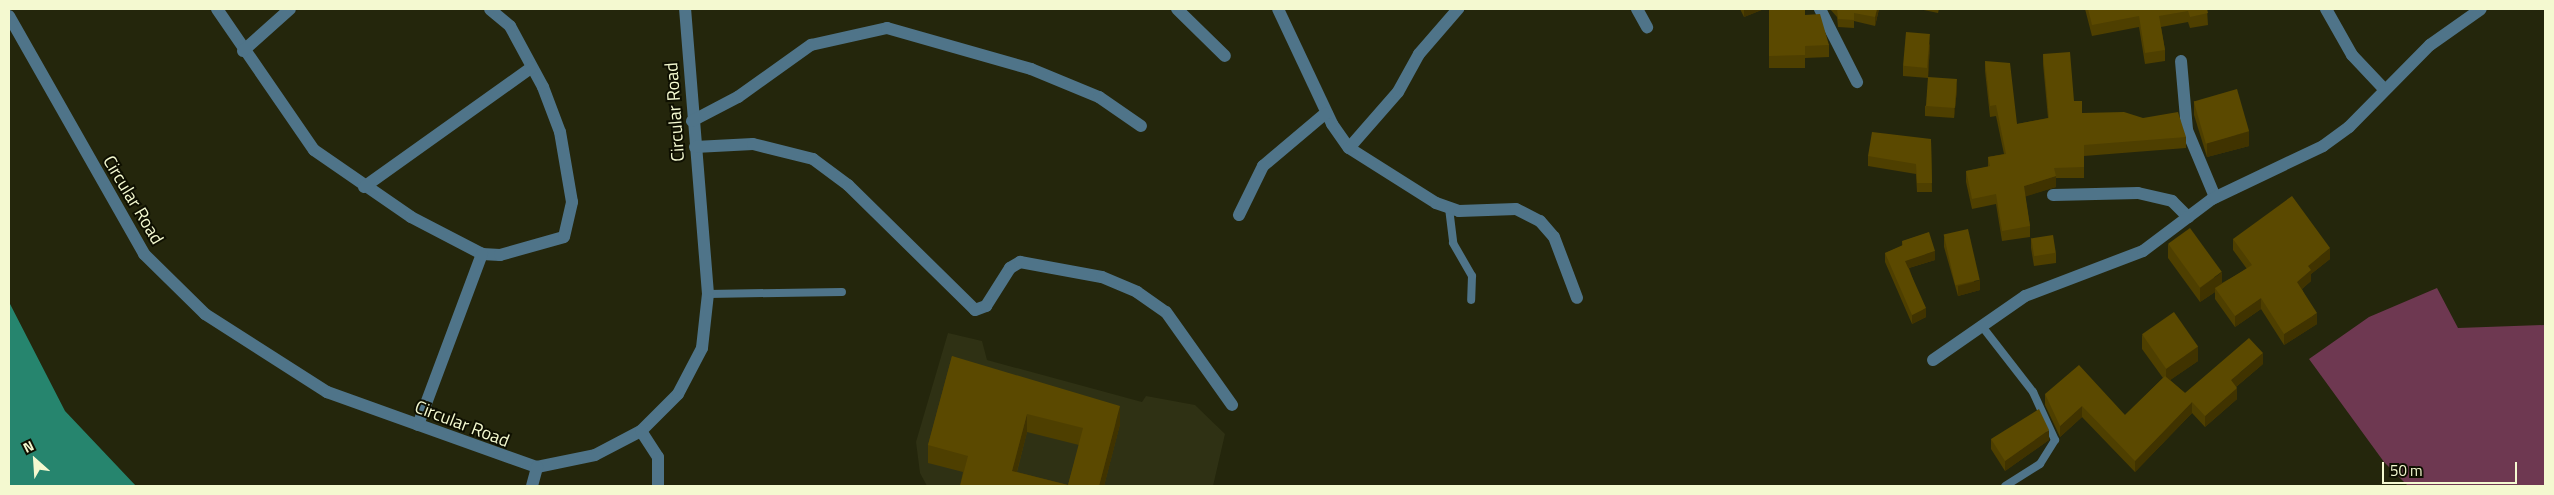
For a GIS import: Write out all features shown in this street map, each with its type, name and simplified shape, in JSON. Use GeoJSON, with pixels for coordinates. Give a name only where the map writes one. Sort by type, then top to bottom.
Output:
{"type":"FeatureCollection","features":[{"type":"Feature","properties":{"kind":"street"},"geometry":{"type":"LineString","coordinates":[[217,9],[243,51],[314,150],[364,187],[482,254],[525,251],[552,243],[564,237],[569,226],[572,202],[560,132],[532,67],[510,26],[490,9]]}},
{"type":"Feature","properties":{"kind":"street"},"geometry":{"type":"LineString","coordinates":[[243,51],[290,9]]}},
{"type":"Feature","properties":{"kind":"street","name":"Circular Road"},"geometry":{"type":"LineString","coordinates":[[9,16],[144,254],[174,286],[205,314],[327,392],[537,467],[595,455],[641,431],[665,410],[693,372],[702,348],[708,294],[692,121],[685,9]]}},
{"type":"Feature","properties":{"kind":"street"},"geometry":{"type":"LineString","coordinates":[[1177,9],[1225,56]]}},
{"type":"Feature","properties":{"kind":"street"},"geometry":{"type":"LineString","coordinates":[[1278,9],[1326,113],[1349,148],[1369,164],[1449,208],[1489,212],[1516,209],[1540,220],[1554,238],[1577,298]]}},
{"type":"Feature","properties":{"kind":"street"},"geometry":{"type":"LineString","coordinates":[[1349,148],[1398,92],[1420,54],[1458,9]]}},
{"type":"Feature","properties":{"kind":"street"},"geometry":{"type":"LineString","coordinates":[[1637,9],[1647,27]]}},
{"type":"Feature","properties":{"kind":"street"},"geometry":{"type":"LineString","coordinates":[[1820,9],[1857,82]]}},
{"type":"Feature","properties":{"kind":"street"},"geometry":{"type":"LineString","coordinates":[[2326,9],[2352,55],[2385,90]]}},
{"type":"Feature","properties":{"kind":"street"},"geometry":{"type":"LineString","coordinates":[[1933,360],[2025,296],[2143,251],[2215,197],[2323,146],[2474,10]]}},
{"type":"Feature","properties":{"kind":"street"},"geometry":{"type":"LineString","coordinates":[[692,121],[738,97],[811,45],[887,28],[1031,69],[1099,97],[1141,126]]}},
{"type":"Feature","properties":{"kind":"street"},"geometry":{"type":"LineString","coordinates":[[2181,61],[2187,130],[2215,197]]}},
{"type":"Feature","properties":{"kind":"street"},"geometry":{"type":"LineString","coordinates":[[364,187],[532,67]]}},
{"type":"Feature","properties":{"kind":"street"},"geometry":{"type":"LineString","coordinates":[[1239,215],[1263,166],[1326,113]]}},
{"type":"Feature","properties":{"kind":"street"},"geometry":{"type":"LineString","coordinates":[[695,147],[753,144],[813,159],[848,185],[975,310],[986,306],[1010,268],[1020,262],[1102,277],[1137,292],[1166,312],[1232,405]]}},
{"type":"Feature","properties":{"kind":"street"},"geometry":{"type":"LineString","coordinates":[[2052,195],[2138,193],[2172,201],[2188,216]]}},
{"type":"Feature","properties":{"kind":"street"},"geometry":{"type":"LineString","coordinates":[[418,425],[482,254]]}},
{"type":"Feature","properties":{"kind":"street"},"geometry":{"type":"LineString","coordinates":[[641,431],[658,457],[658,486]]}},
{"type":"Feature","properties":{"kind":"street"},"geometry":{"type":"LineString","coordinates":[[532,486],[537,467]]}},
{"type":"Feature","properties":{"kind":"lane"},"geometry":{"type":"LineString","coordinates":[[1449,208],[1453,243],[1472,276],[1471,300]]}},
{"type":"Feature","properties":{"kind":"lane"},"geometry":{"type":"LineString","coordinates":[[708,294],[842,292]]}},
{"type":"Feature","properties":{"kind":"lane"},"geometry":{"type":"LineString","coordinates":[[1981,325],[2033,392],[2055,440],[2040,464],[2005,486]]}},
{"type":"Feature","properties":{"kind":"shaded area"},"geometry":{"type":"Polygon","coordinates":[[[2437,288],[2458,328],[2545,325],[2545,486],[2408,486],[2384,462],[2309,359],[2369,317],[2437,288]]]}},
{"type":"Feature","properties":{"kind":"shaded area"},"geometry":{"type":"Polygon","coordinates":[[[948,333],[982,341],[987,360],[1142,402],[1146,396],[1195,405],[1225,434],[1213,486],[927,486],[920,473],[916,442],[948,333]]]}},
{"type":"Feature","properties":{"kind":"water"},"geometry":{"type":"Polygon","coordinates":[[[9,302],[65,411],[136,486],[9,486],[9,302]]]}},
{"type":"Feature","properties":{"kind":"building"},"geometry":{"type":"Polygon","coordinates":[[[1769,9],[1805,9],[1805,15],[1820,14],[1829,45],[1805,46],[1805,55],[1769,56],[1769,9]]]}},
{"type":"Feature","properties":{"kind":"building"},"geometry":{"type":"Polygon","coordinates":[[[1837,9],[1877,9],[1875,17],[1854,13],[1854,20],[1838,19],[1837,9]]]}},
{"type":"Feature","properties":{"kind":"building"},"geometry":{"type":"Polygon","coordinates":[[[2088,9],[2207,9],[2208,13],[2190,17],[2188,11],[2159,16],[2165,50],[2145,53],[2139,16],[2092,25],[2088,9]]]}},
{"type":"Feature","properties":{"kind":"building"},"geometry":{"type":"Polygon","coordinates":[[[1906,32],[1930,34],[1927,68],[1903,66],[1906,32]]]}},
{"type":"Feature","properties":{"kind":"building"},"geometry":{"type":"Polygon","coordinates":[[[2070,52],[2074,101],[2082,101],[2082,113],[2124,112],[2143,118],[2178,112],[2186,137],[2084,145],[2084,167],[2054,168],[2056,176],[2024,186],[2030,226],[2002,231],[1996,194],[1972,199],[1966,171],[1990,166],[1988,157],[2006,154],[1996,105],[1990,106],[1985,61],[2010,63],[2017,124],[2049,118],[2043,54],[2070,52]]]}},
{"type":"Feature","properties":{"kind":"building"},"geometry":{"type":"Polygon","coordinates":[[[1928,77],[1957,79],[1955,108],[1926,106],[1928,77]]]}},
{"type":"Feature","properties":{"kind":"building"},"geometry":{"type":"Polygon","coordinates":[[[2237,89],[2249,131],[2206,144],[2194,101],[2237,89]]]}},
{"type":"Feature","properties":{"kind":"building"},"geometry":{"type":"Polygon","coordinates":[[[1872,132],[1931,139],[1932,183],[1917,183],[1916,164],[1868,156],[1872,132]]]}},
{"type":"Feature","properties":{"kind":"building"},"geometry":{"type":"Polygon","coordinates":[[[2292,196],[2330,248],[2308,266],[2311,270],[2297,282],[2317,313],[2284,334],[2261,298],[2235,316],[2215,288],[2252,265],[2233,239],[2292,196]]]}},
{"type":"Feature","properties":{"kind":"building"},"geometry":{"type":"Polygon","coordinates":[[[2190,228],[2222,272],[2200,288],[2168,244],[2190,228]]]}},
{"type":"Feature","properties":{"kind":"building"},"geometry":{"type":"Polygon","coordinates":[[[1968,229],[1980,280],[1955,285],[1944,235],[1968,229]]]}},
{"type":"Feature","properties":{"kind":"building"},"geometry":{"type":"Polygon","coordinates":[[[1929,232],[1935,251],[1905,261],[1926,308],[1912,315],[1885,253],[1903,245],[1902,241],[1929,232]]]}},
{"type":"Feature","properties":{"kind":"building"},"geometry":{"type":"Polygon","coordinates":[[[2053,235],[2056,253],[2034,256],[2031,238],[2053,235]]]}},
{"type":"Feature","properties":{"kind":"building"},"geometry":{"type":"Polygon","coordinates":[[[2174,312],[2198,346],[2166,369],[2142,334],[2174,312]]]}},
{"type":"Feature","properties":{"kind":"building"},"geometry":{"type":"Polygon","coordinates":[[[2249,338],[2263,353],[2231,380],[2237,388],[2205,416],[2192,402],[2135,461],[2082,406],[2060,426],[2045,394],[2079,365],[2125,415],[2165,376],[2185,393],[2249,338]]]}},
{"type":"Feature","properties":{"kind":"building"},"geometry":{"type":"Polygon","coordinates":[[[952,356],[1120,406],[1099,486],[960,486],[968,456],[928,445],[952,356]],[[1027,414],[1012,471],[1068,485],[1083,428],[1027,414]]]}},
{"type":"Feature","properties":{"kind":"building"},"geometry":{"type":"Polygon","coordinates":[[[2039,409],[2049,430],[2005,461],[1991,439],[2039,409]]]}}]}
